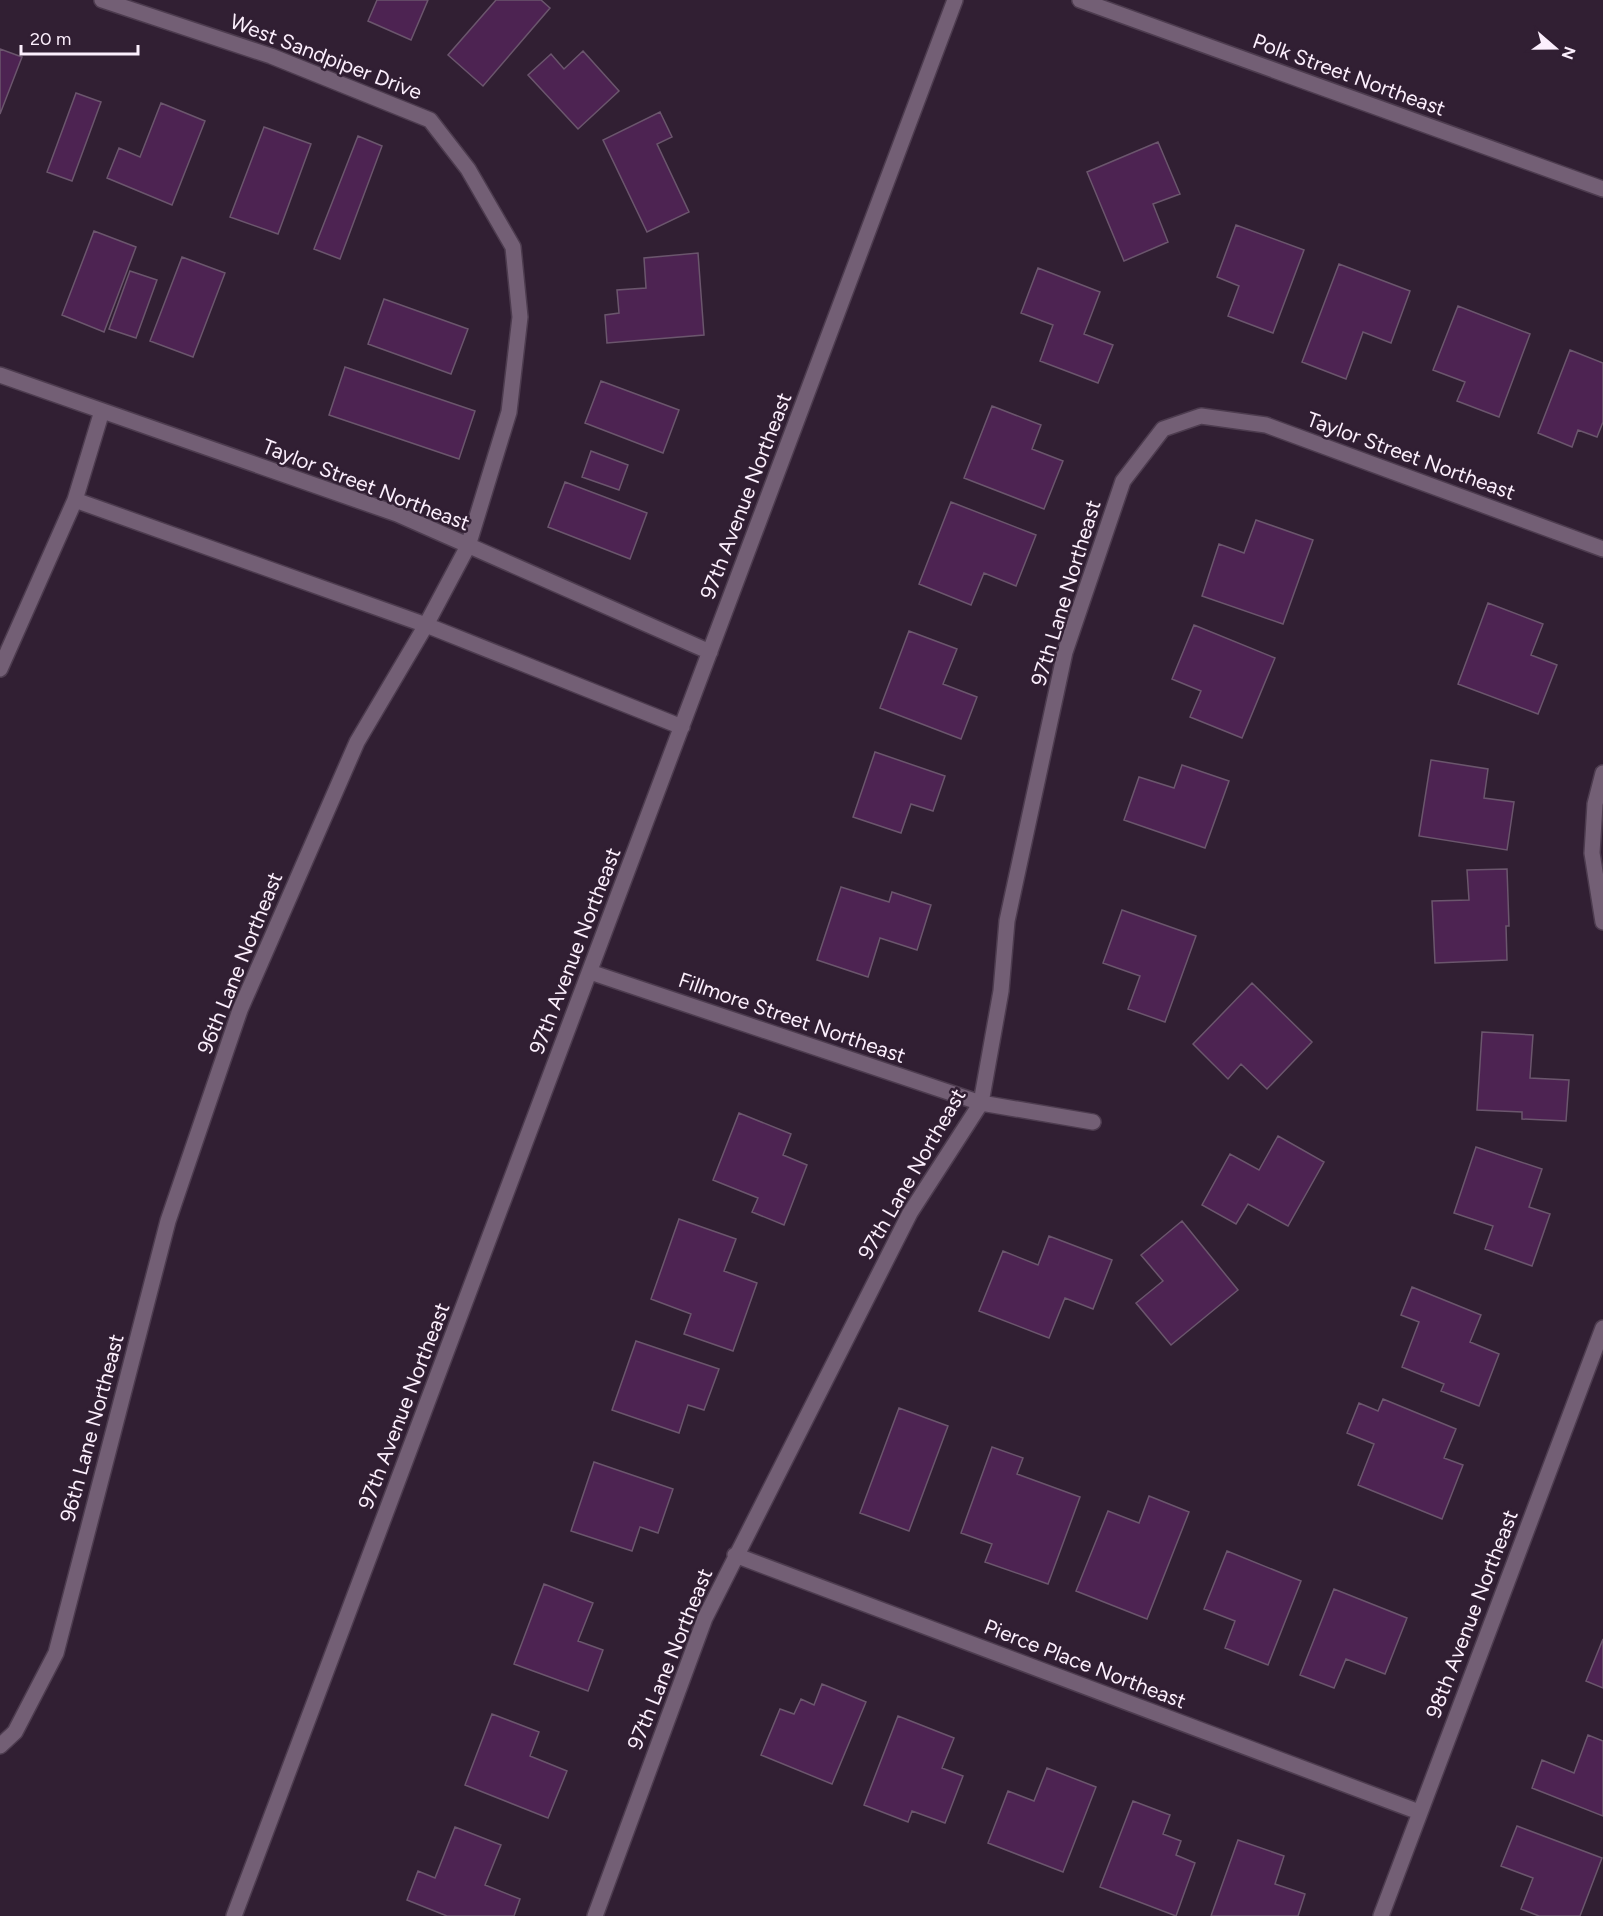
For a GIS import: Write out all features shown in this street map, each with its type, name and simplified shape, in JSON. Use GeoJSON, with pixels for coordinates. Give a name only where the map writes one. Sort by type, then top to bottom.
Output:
{"type":"FeatureCollection","features":[{"type":"Feature","properties":{"kind":"street","name":"West Sandpiper Drive"},"geometry":{"type":"LineString","coordinates":[[102,0],[271,56],[430,120],[468,169],[492,211]]}},
{"type":"Feature","properties":{"kind":"street","name":"97th Avenue Northeast"},"geometry":{"type":"LineString","coordinates":[[234,1916],[955,0]]}},
{"type":"Feature","properties":{"kind":"street","name":"Polk Street Northeast"},"geometry":{"type":"LineString","coordinates":[[1080,0],[1603,189]]}},
{"type":"Feature","properties":{"kind":"street","name":"96th Lane Northeast"},"geometry":{"type":"LineString","coordinates":[[0,1746],[15,1732],[56,1653],[168,1221],[240,1010],[357,742],[426,625],[468,546],[509,412],[520,317],[513,247],[492,211]]}},
{"type":"Feature","properties":{"kind":"street","name":"Taylor Street Northeast"},"geometry":{"type":"LineString","coordinates":[[0,375],[397,514],[710,652]]}},
{"type":"Feature","properties":{"kind":"street"},"geometry":{"type":"LineString","coordinates":[[0,669],[75,500],[102,411]]}},
{"type":"Feature","properties":{"kind":"street","name":"Taylor Street Northeast"},"geometry":{"type":"LineString","coordinates":[[1201,416],[1266,425],[1603,549]]}},
{"type":"Feature","properties":{"kind":"street","name":"97th Lane Northeast"},"geometry":{"type":"LineString","coordinates":[[595,1916],[705,1618],[910,1213],[981,1103],[1001,991],[1007,921],[1065,652],[1123,481],[1163,429],[1201,416]]}},
{"type":"Feature","properties":{"kind":"street"},"geometry":{"type":"LineString","coordinates":[[75,500],[426,625],[682,727]]}},
{"type":"Feature","properties":{"kind":"street"},"geometry":{"type":"LineString","coordinates":[[1603,773],[1595,804],[1592,853],[1603,922]]}},
{"type":"Feature","properties":{"kind":"street","name":"Fillmore Street Northeast"},"geometry":{"type":"LineString","coordinates":[[590,972],[981,1103],[1093,1122]]}},
{"type":"Feature","properties":{"kind":"street","name":"98th Avenue Northeast"},"geometry":{"type":"LineString","coordinates":[[1381,1916],[1603,1328]]}},
{"type":"Feature","properties":{"kind":"street","name":"Pierce Place Northeast"},"geometry":{"type":"LineString","coordinates":[[735,1555],[1419,1812]]}},
{"type":"Feature","properties":{"kind":"building"},"geometry":{"type":"Polygon","coordinates":[[[377,0],[428,0],[411,40],[368,21],[377,0]]]}},
{"type":"Feature","properties":{"kind":"building"},"geometry":{"type":"Polygon","coordinates":[[[496,0],[541,0],[550,8],[483,86],[448,55],[496,0]]]}},
{"type":"Feature","properties":{"kind":"building"},"geometry":{"type":"Polygon","coordinates":[[[0,49],[22,57],[0,114],[0,49]]]}},
{"type":"Feature","properties":{"kind":"building"},"geometry":{"type":"Polygon","coordinates":[[[583,51],[619,91],[578,129],[528,75],[551,54],[564,69],[583,51]]]}},
{"type":"Feature","properties":{"kind":"building"},"geometry":{"type":"Polygon","coordinates":[[[76,93],[101,102],[72,181],[47,172],[76,93]]]}},
{"type":"Feature","properties":{"kind":"building"},"geometry":{"type":"Polygon","coordinates":[[[161,103],[205,121],[172,205],[107,178],[119,148],[140,157],[161,103]]]}},
{"type":"Feature","properties":{"kind":"building"},"geometry":{"type":"Polygon","coordinates":[[[660,112],[672,137],[657,144],[689,212],[647,232],[603,140],[660,112]]]}},
{"type":"Feature","properties":{"kind":"building"},"geometry":{"type":"Polygon","coordinates":[[[264,127],[311,144],[278,234],[230,217],[264,127]]]}},
{"type":"Feature","properties":{"kind":"building"},"geometry":{"type":"Polygon","coordinates":[[[358,136],[382,146],[340,259],[314,249],[358,136]]]}},
{"type":"Feature","properties":{"kind":"building"},"geometry":{"type":"Polygon","coordinates":[[[1158,142],[1180,194],[1153,204],[1168,242],[1124,261],[1087,172],[1158,142]]]}},
{"type":"Feature","properties":{"kind":"building"},"geometry":{"type":"Polygon","coordinates":[[[1236,225],[1304,250],[1273,333],[1228,316],[1239,286],[1217,277],[1236,225]]]}},
{"type":"Feature","properties":{"kind":"building"},"geometry":{"type":"Polygon","coordinates":[[[94,231],[136,247],[104,332],[62,315],[94,231]]]}},
{"type":"Feature","properties":{"kind":"building"},"geometry":{"type":"Polygon","coordinates":[[[698,253],[704,335],[607,343],[605,315],[619,313],[617,290],[646,288],[644,258],[698,253]]]}},
{"type":"Feature","properties":{"kind":"building"},"geometry":{"type":"Polygon","coordinates":[[[182,257],[225,273],[193,357],[150,341],[182,257]]]}},
{"type":"Feature","properties":{"kind":"building"},"geometry":{"type":"Polygon","coordinates":[[[1339,264],[1410,291],[1391,343],[1363,332],[1346,379],[1302,362],[1339,264]]]}},
{"type":"Feature","properties":{"kind":"building"},"geometry":{"type":"Polygon","coordinates":[[[1038,268],[1100,292],[1084,334],[1113,345],[1098,383],[1040,361],[1053,325],[1021,313],[1038,268]]]}},
{"type":"Feature","properties":{"kind":"building"},"geometry":{"type":"Polygon","coordinates":[[[130,271],[157,280],[136,338],[109,329],[130,271]]]}},
{"type":"Feature","properties":{"kind":"building"},"geometry":{"type":"Polygon","coordinates":[[[384,299],[468,329],[451,374],[368,344],[384,299]]]}},
{"type":"Feature","properties":{"kind":"building"},"geometry":{"type":"Polygon","coordinates":[[[1458,306],[1530,334],[1499,417],[1457,401],[1465,382],[1433,370],[1458,306]]]}},
{"type":"Feature","properties":{"kind":"building"},"geometry":{"type":"Polygon","coordinates":[[[1570,350],[1603,363],[1603,422],[1597,437],[1578,430],[1572,447],[1538,433],[1570,350]]]}},
{"type":"Feature","properties":{"kind":"building"},"geometry":{"type":"Polygon","coordinates":[[[345,367],[475,411],[459,459],[329,415],[345,367]]]}},
{"type":"Feature","properties":{"kind":"building"},"geometry":{"type":"Polygon","coordinates":[[[601,381],[679,410],[663,453],[585,423],[601,381]]]}},
{"type":"Feature","properties":{"kind":"building"},"geometry":{"type":"Polygon","coordinates":[[[992,406],[1041,425],[1032,449],[1063,461],[1044,509],[964,478],[992,406]]]}},
{"type":"Feature","properties":{"kind":"building"},"geometry":{"type":"Polygon","coordinates":[[[591,451],[628,465],[619,490],[582,477],[591,451]]]}},
{"type":"Feature","properties":{"kind":"building"},"geometry":{"type":"Polygon","coordinates":[[[565,482],[647,513],[630,559],[548,527],[565,482]]]}},
{"type":"Feature","properties":{"kind":"building"},"geometry":{"type":"Polygon","coordinates":[[[951,502],[1036,535],[1016,586],[984,573],[971,605],[919,584],[951,502]]]}},
{"type":"Feature","properties":{"kind":"building"},"geometry":{"type":"Polygon","coordinates":[[[1256,520],[1313,540],[1283,624],[1202,596],[1219,544],[1244,553],[1256,520]]]}},
{"type":"Feature","properties":{"kind":"building"},"geometry":{"type":"Polygon","coordinates":[[[1488,603],[1543,624],[1531,655],[1557,665],[1538,714],[1458,684],[1488,603]]]}},
{"type":"Feature","properties":{"kind":"building"},"geometry":{"type":"Polygon","coordinates":[[[1194,625],[1275,658],[1242,738],[1190,717],[1201,691],[1172,679],[1194,625]]]}},
{"type":"Feature","properties":{"kind":"building"},"geometry":{"type":"Polygon","coordinates":[[[909,631],[957,649],[943,684],[977,697],[961,739],[880,708],[909,631]]]}},
{"type":"Feature","properties":{"kind":"building"},"geometry":{"type":"Polygon","coordinates":[[[875,752],[945,776],[933,811],[911,804],[901,833],[853,817],[875,752]]]}},
{"type":"Feature","properties":{"kind":"building"},"geometry":{"type":"Polygon","coordinates":[[[1431,760],[1488,769],[1484,798],[1514,802],[1507,850],[1419,836],[1431,760]]]}},
{"type":"Feature","properties":{"kind":"building"},"geometry":{"type":"Polygon","coordinates":[[[1182,765],[1229,781],[1205,848],[1124,820],[1139,777],[1174,788],[1182,765]]]}},
{"type":"Feature","properties":{"kind":"building"},"geometry":{"type":"Polygon","coordinates":[[[1507,869],[1509,926],[1506,926],[1507,960],[1435,963],[1432,901],[1469,900],[1467,870],[1507,869]]]}},
{"type":"Feature","properties":{"kind":"building"},"geometry":{"type":"Polygon","coordinates":[[[841,887],[889,902],[892,892],[931,905],[917,950],[880,938],[868,977],[817,960],[841,887]]]}},
{"type":"Feature","properties":{"kind":"building"},"geometry":{"type":"Polygon","coordinates":[[[1122,910],[1196,936],[1165,1022],[1128,1009],[1140,976],[1103,963],[1122,910]]]}},
{"type":"Feature","properties":{"kind":"building"},"geometry":{"type":"Polygon","coordinates":[[[1252,983],[1312,1042],[1267,1089],[1241,1064],[1228,1079],[1193,1044],[1252,983]]]}},
{"type":"Feature","properties":{"kind":"building"},"geometry":{"type":"Polygon","coordinates":[[[1482,1032],[1533,1035],[1530,1078],[1569,1080],[1566,1121],[1522,1119],[1522,1112],[1477,1110],[1482,1032]]]}},
{"type":"Feature","properties":{"kind":"building"},"geometry":{"type":"Polygon","coordinates":[[[739,1113],[791,1134],[783,1155],[807,1165],[784,1225],[752,1212],[758,1198],[713,1180],[739,1113]]]}},
{"type":"Feature","properties":{"kind":"building"},"geometry":{"type":"Polygon","coordinates":[[[1278,1136],[1324,1162],[1288,1226],[1248,1204],[1236,1224],[1202,1205],[1230,1154],[1259,1170],[1278,1136]]]}},
{"type":"Feature","properties":{"kind":"building"},"geometry":{"type":"Polygon","coordinates":[[[1476,1147],[1542,1169],[1529,1207],[1550,1214],[1532,1266],[1485,1249],[1493,1226],[1454,1213],[1476,1147]]]}},
{"type":"Feature","properties":{"kind":"building"},"geometry":{"type":"Polygon","coordinates":[[[679,1219],[736,1239],[724,1271],[757,1283],[733,1351],[684,1334],[691,1314],[651,1299],[679,1219]]]}},
{"type":"Feature","properties":{"kind":"building"},"geometry":{"type":"Polygon","coordinates":[[[1182,1221],[1238,1290],[1171,1345],[1136,1303],[1163,1281],[1141,1255],[1182,1221]]]}},
{"type":"Feature","properties":{"kind":"building"},"geometry":{"type":"Polygon","coordinates":[[[1049,1236],[1112,1260],[1093,1309],[1065,1298],[1049,1338],[979,1311],[1003,1251],[1038,1265],[1049,1236]]]}},
{"type":"Feature","properties":{"kind":"building"},"geometry":{"type":"Polygon","coordinates":[[[1412,1287],[1481,1315],[1470,1342],[1499,1354],[1479,1406],[1441,1391],[1444,1384],[1402,1367],[1419,1322],[1401,1315],[1412,1287]]]}},
{"type":"Feature","properties":{"kind":"building"},"geometry":{"type":"Polygon","coordinates":[[[636,1341],[719,1369],[704,1410],[688,1405],[679,1433],[612,1410],[636,1341]]]}},
{"type":"Feature","properties":{"kind":"building"},"geometry":{"type":"Polygon","coordinates":[[[1383,1399],[1456,1429],[1444,1458],[1463,1465],[1442,1519],[1358,1485],[1374,1444],[1347,1433],[1359,1403],[1378,1411],[1383,1399]]]}},
{"type":"Feature","properties":{"kind":"building"},"geometry":{"type":"Polygon","coordinates":[[[899,1408],[948,1426],[909,1531],[860,1513],[899,1408]]]}},
{"type":"Feature","properties":{"kind":"building"},"geometry":{"type":"Polygon","coordinates":[[[992,1447],[1023,1458],[1017,1474],[1080,1497],[1048,1584],[985,1562],[992,1544],[961,1533],[992,1447]]]}},
{"type":"Feature","properties":{"kind":"building"},"geometry":{"type":"Polygon","coordinates":[[[594,1462],[673,1489],[658,1533],[640,1527],[632,1551],[571,1531],[594,1462]]]}},
{"type":"Feature","properties":{"kind":"building"},"geometry":{"type":"Polygon","coordinates":[[[1149,1496],[1189,1512],[1147,1619],[1076,1591],[1108,1511],[1139,1523],[1149,1496]]]}},
{"type":"Feature","properties":{"kind":"building"},"geometry":{"type":"Polygon","coordinates":[[[1227,1551],[1301,1581],[1268,1665],[1225,1648],[1235,1621],[1204,1609],[1227,1551]]]}},
{"type":"Feature","properties":{"kind":"building"},"geometry":{"type":"Polygon","coordinates":[[[544,1584],[593,1603],[578,1641],[603,1650],[588,1691],[514,1664],[544,1584]]]}},
{"type":"Feature","properties":{"kind":"building"},"geometry":{"type":"Polygon","coordinates":[[[1334,1589],[1407,1618],[1385,1674],[1346,1659],[1334,1688],[1300,1675],[1334,1589]]]}},
{"type":"Feature","properties":{"kind":"building"},"geometry":{"type":"Polygon","coordinates":[[[1603,1639],[1603,1688],[1586,1681],[1603,1639]]]}},
{"type":"Feature","properties":{"kind":"building"},"geometry":{"type":"Polygon","coordinates":[[[822,1684],[866,1702],[832,1784],[761,1755],[780,1709],[794,1714],[801,1699],[814,1705],[822,1684]]]}},
{"type":"Feature","properties":{"kind":"building"},"geometry":{"type":"Polygon","coordinates":[[[492,1714],[539,1732],[530,1756],[567,1771],[548,1818],[465,1785],[492,1714]]]}},
{"type":"Feature","properties":{"kind":"building"},"geometry":{"type":"Polygon","coordinates":[[[898,1716],[954,1738],[942,1768],[963,1776],[945,1823],[912,1811],[908,1822],[864,1805],[898,1716]]]}},
{"type":"Feature","properties":{"kind":"building"},"geometry":{"type":"Polygon","coordinates":[[[1588,1735],[1603,1741],[1603,1816],[1532,1788],[1542,1760],[1574,1773],[1588,1735]]]}},
{"type":"Feature","properties":{"kind":"building"},"geometry":{"type":"Polygon","coordinates":[[[1047,1768],[1096,1787],[1063,1872],[988,1843],[1008,1791],[1034,1801],[1047,1768]]]}},
{"type":"Feature","properties":{"kind":"building"},"geometry":{"type":"Polygon","coordinates":[[[1133,1801],[1170,1815],[1163,1834],[1181,1841],[1176,1855],[1195,1863],[1176,1916],[1100,1887],[1133,1801]]]}},
{"type":"Feature","properties":{"kind":"building"},"geometry":{"type":"Polygon","coordinates":[[[1517,1826],[1602,1858],[1580,1916],[1539,1916],[1521,1909],[1533,1878],[1501,1866],[1517,1826]]]}},
{"type":"Feature","properties":{"kind":"building"},"geometry":{"type":"Polygon","coordinates":[[[455,1827],[501,1845],[485,1885],[520,1899],[514,1916],[447,1916],[407,1900],[418,1871],[435,1878],[455,1827]]]}},
{"type":"Feature","properties":{"kind":"building"},"geometry":{"type":"Polygon","coordinates":[[[1238,1840],[1284,1856],[1275,1884],[1305,1894],[1298,1916],[1211,1916],[1238,1840]]]}}]}
